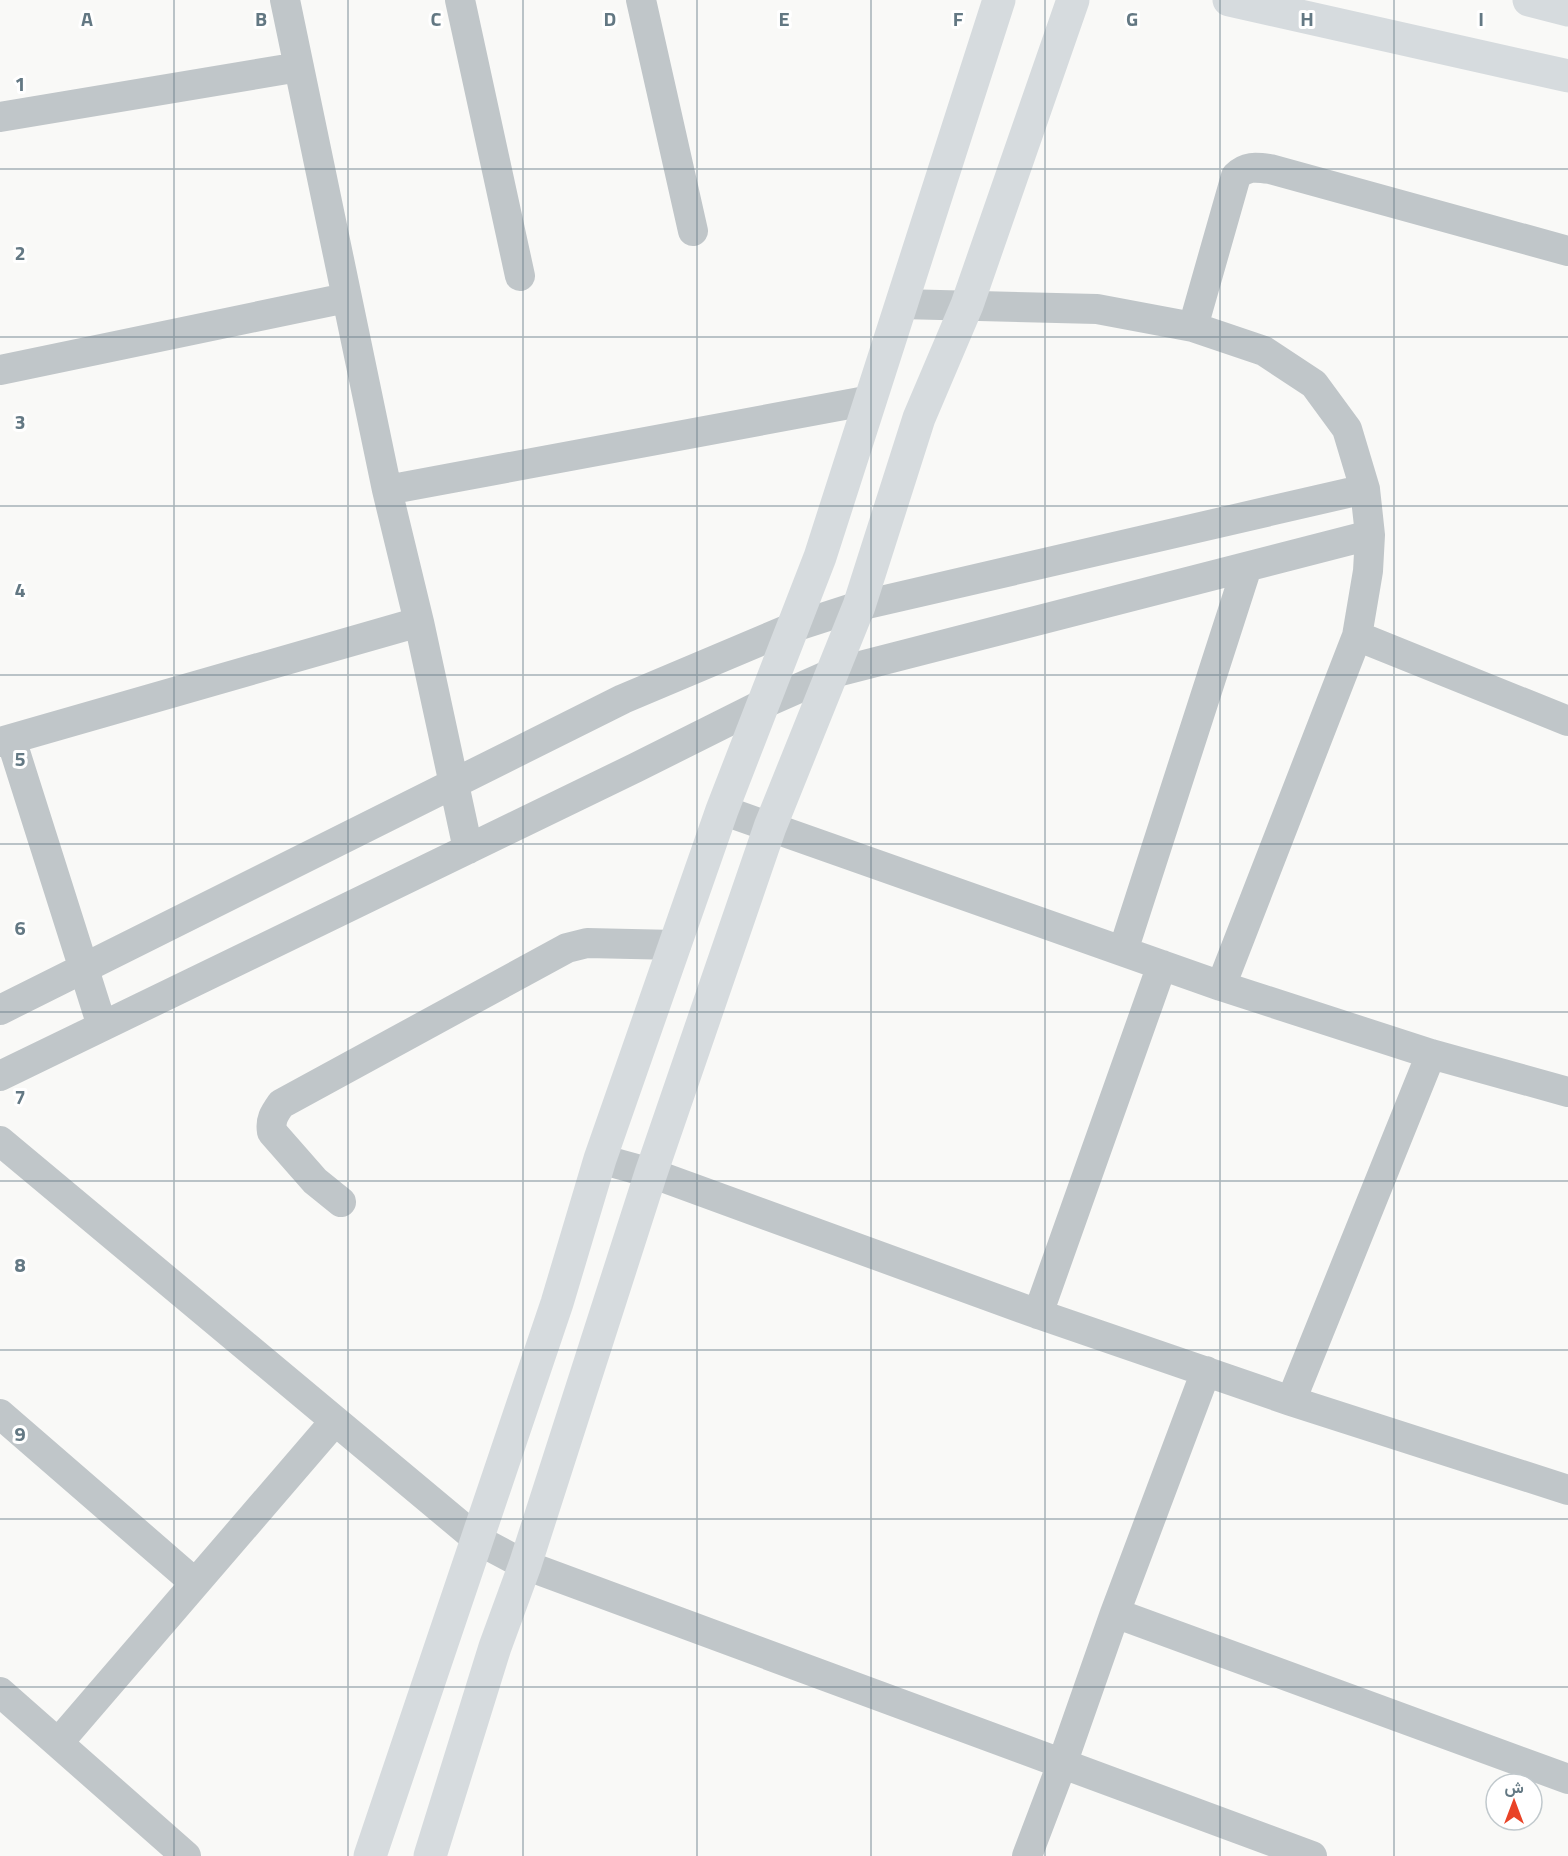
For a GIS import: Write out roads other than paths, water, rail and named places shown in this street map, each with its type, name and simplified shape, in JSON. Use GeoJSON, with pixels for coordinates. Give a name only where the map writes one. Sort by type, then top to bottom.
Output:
{"type":"FeatureCollection","features":[{"type":"Feature","properties":{"kind":"street"},"geometry":{"type":"LineString","coordinates":[[285,0],[387,490],[419,622],[468,849]]}},
{"type":"Feature","properties":{"kind":"street"},"geometry":{"type":"LineString","coordinates":[[460,0],[520,276]]}},
{"type":"Feature","properties":{"kind":"street"},"geometry":{"type":"LineString","coordinates":[[642,0],[693,231]]}},
{"type":"Feature","properties":{"kind":"street"},"geometry":{"type":"LineString","coordinates":[[370,1856],[557,1304],[600,1159],[722,810],[820,557],[999,0]]}},
{"type":"Feature","properties":{"kind":"street"},"geometry":{"type":"LineString","coordinates":[[430,1856],[495,1647],[525,1564],[651,1173],[770,827],[859,606],[919,418],[967,305],[1073,0]]}},
{"type":"Feature","properties":{"kind":"street"},"geometry":{"type":"LineString","coordinates":[[1229,0],[1568,76]]}},
{"type":"Feature","properties":{"kind":"street"},"geometry":{"type":"LineString","coordinates":[[1528,0],[1568,10]]}},
{"type":"Feature","properties":{"kind":"street"},"geometry":{"type":"LineString","coordinates":[[0,117],[299,67]]}},
{"type":"Feature","properties":{"kind":"street"},"geometry":{"type":"LineString","coordinates":[[1193,327],[1236,176],[1242,170],[1253,166],[1568,251]]}},
{"type":"Feature","properties":{"kind":"street"},"geometry":{"type":"LineString","coordinates":[[0,370],[346,298]]}},
{"type":"Feature","properties":{"kind":"street"},"geometry":{"type":"LineString","coordinates":[[901,304],[1097,309],[1193,327],[1264,351],[1314,384],[1347,429],[1365,489],[1370,535],[1368,571],[1357,636],[1221,986]]}},
{"type":"Feature","properties":{"kind":"street"},"geometry":{"type":"LineString","coordinates":[[387,490],[870,400]]}},
{"type":"Feature","properties":{"kind":"street"},"geometry":{"type":"LineString","coordinates":[[0,1010],[623,699],[791,628],[859,606],[1365,489]]}},
{"type":"Feature","properties":{"kind":"street"},"geometry":{"type":"LineString","coordinates":[[0,1076],[765,703],[833,674],[1370,535]]}},
{"type":"Feature","properties":{"kind":"street"},"geometry":{"type":"LineString","coordinates":[[1123,951],[1247,567]]}},
{"type":"Feature","properties":{"kind":"street"},"geometry":{"type":"LineString","coordinates":[[102,1026],[6,741],[419,622]]}},
{"type":"Feature","properties":{"kind":"street"},"geometry":{"type":"LineString","coordinates":[[1357,636],[1568,721]]}},
{"type":"Feature","properties":{"kind":"street"},"geometry":{"type":"LineString","coordinates":[[722,810],[1221,986],[1431,1054],[1568,1092]]}},
{"type":"Feature","properties":{"kind":"street"},"geometry":{"type":"LineString","coordinates":[[341,1202],[315,1181],[272,1132],[271,1122],[281,1104],[567,948],[587,943],[676,945]]}},
{"type":"Feature","properties":{"kind":"street"},"geometry":{"type":"LineString","coordinates":[[1038,1314],[1162,965]]}},
{"type":"Feature","properties":{"kind":"street"},"geometry":{"type":"LineString","coordinates":[[1291,1401],[1431,1054]]}},
{"type":"Feature","properties":{"kind":"street"},"geometry":{"type":"LineString","coordinates":[[0,1141],[477,1540],[525,1564],[1312,1856]]}},
{"type":"Feature","properties":{"kind":"street"},"geometry":{"type":"LineString","coordinates":[[600,1159],[651,1173],[1038,1314],[1291,1401],[1568,1491]]}},
{"type":"Feature","properties":{"kind":"street"},"geometry":{"type":"LineString","coordinates":[[1027,1856],[1206,1371]]}},
{"type":"Feature","properties":{"kind":"street"},"geometry":{"type":"LineString","coordinates":[[0,1414],[195,1583]]}},
{"type":"Feature","properties":{"kind":"street"},"geometry":{"type":"LineString","coordinates":[[58,1743],[335,1421]]}},
{"type":"Feature","properties":{"kind":"street"},"geometry":{"type":"LineString","coordinates":[[1115,1613],[1568,1779]]}},
{"type":"Feature","properties":{"kind":"street"},"geometry":{"type":"LineString","coordinates":[[0,1692],[186,1856]]}}]}
